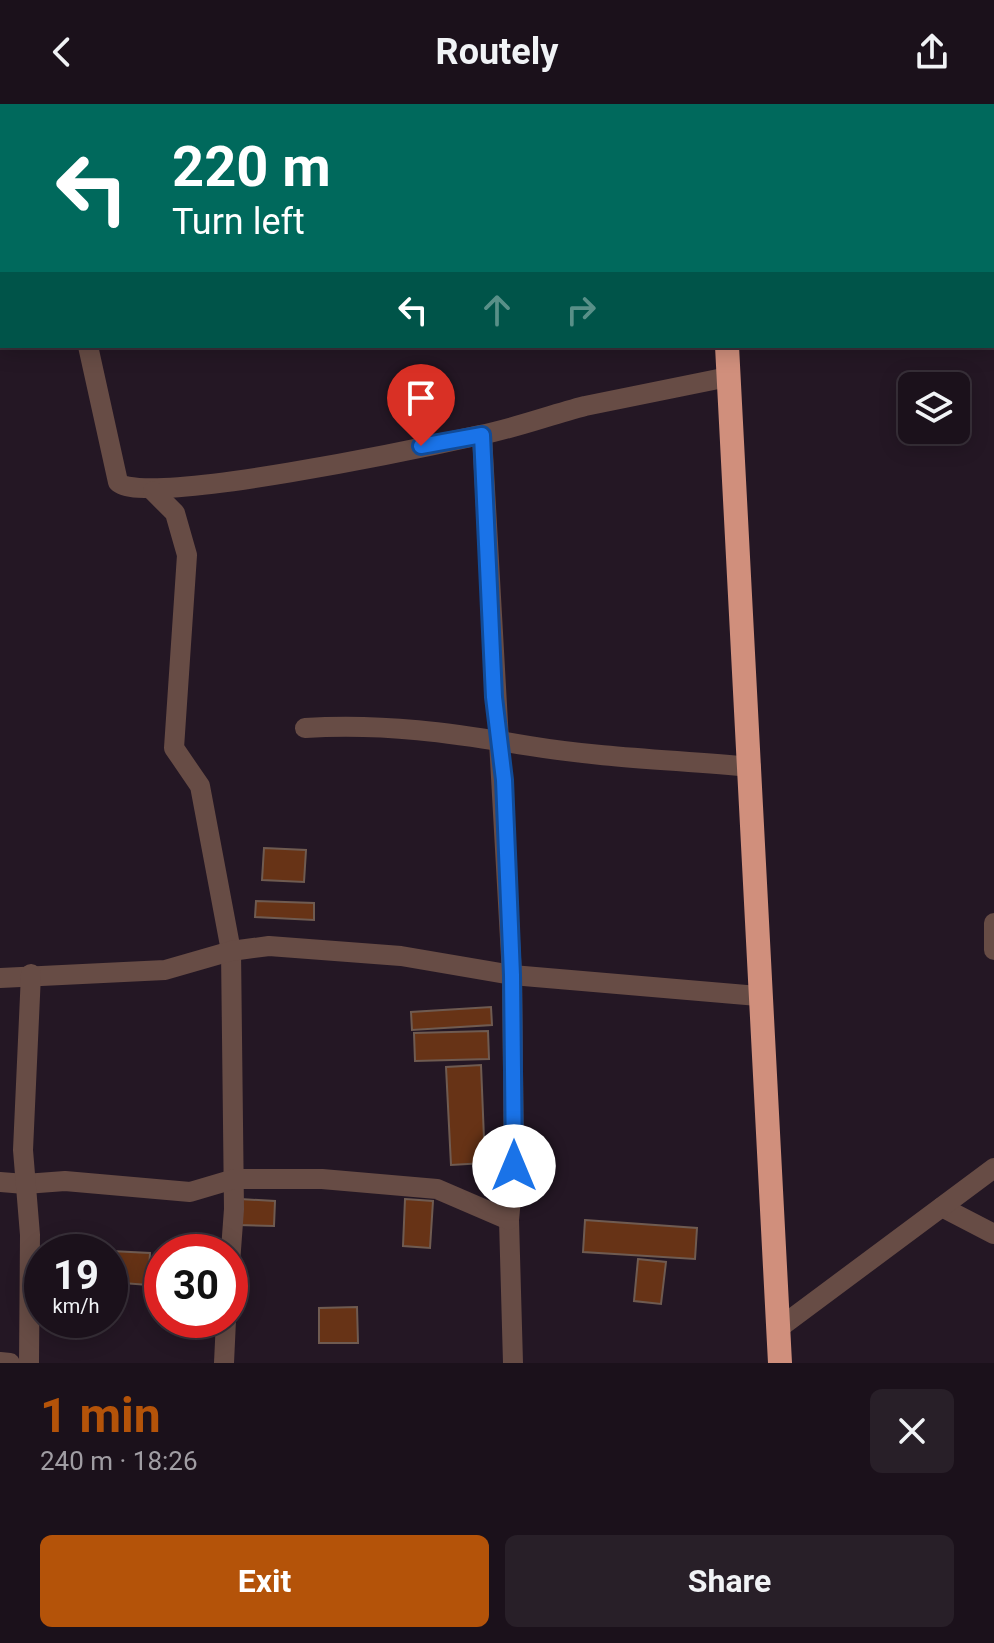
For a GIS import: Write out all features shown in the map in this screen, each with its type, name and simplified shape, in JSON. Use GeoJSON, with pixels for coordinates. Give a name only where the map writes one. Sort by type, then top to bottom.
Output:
{"type":"FeatureCollection","features":[{"type":"Feature","properties":{"kind":"highway"},"geometry":{"type":"LineString","coordinates":[[727,348],[751,767],[758,996],[780,1363]]}},
{"type":"Feature","properties":{"kind":"street"},"geometry":{"type":"LineString","coordinates":[[88,348],[118,482],[127,488],[153,491],[244,480],[482,435],[584,407],[728,377]]}},
{"type":"Feature","properties":{"kind":"street"},"geometry":{"type":"LineString","coordinates":[[482,435],[494,697],[501,740],[512,975],[514,1166],[509,1220],[513,1363]]}},
{"type":"Feature","properties":{"kind":"street"},"geometry":{"type":"LineString","coordinates":[[153,491],[175,513],[187,555],[174,748],[200,786],[231,951],[234,1179],[231,1234]]}},
{"type":"Feature","properties":{"kind":"street"},"geometry":{"type":"LineString","coordinates":[[305,728],[398,726],[579,752],[751,767]]}},
{"type":"Feature","properties":{"kind":"street"},"geometry":{"type":"LineString","coordinates":[[994,923],[994,950]]}},
{"type":"Feature","properties":{"kind":"street"},"geometry":{"type":"LineString","coordinates":[[0,978],[31,974],[165,970],[231,951],[269,946],[401,956],[512,975],[758,996]]}},
{"type":"Feature","properties":{"kind":"street"},"geometry":{"type":"LineString","coordinates":[[29,1363],[31,1249],[25,1184],[31,974]]}},
{"type":"Feature","properties":{"kind":"street"},"geometry":{"type":"LineString","coordinates":[[779,1328],[994,1168]]}},
{"type":"Feature","properties":{"kind":"street"},"geometry":{"type":"LineString","coordinates":[[0,1182],[65,1181],[190,1192],[234,1179],[286,1177],[437,1189],[509,1220]]}},
{"type":"Feature","properties":{"kind":"street"},"geometry":{"type":"LineString","coordinates":[[942,1207],[994,1234]]}},
{"type":"Feature","properties":{"kind":"street"},"geometry":{"type":"LineString","coordinates":[[224,1363],[225,1338]]}},
{"type":"Feature","properties":{"kind":"street"},"geometry":{"type":"LineString","coordinates":[[0,1362],[10,1363]]}},
{"type":"Feature","properties":{"kind":"building"},"geometry":{"type":"Polygon","coordinates":[[[264,848],[306,850],[304,882],[262,880],[264,848]]]}},
{"type":"Feature","properties":{"kind":"building"},"geometry":{"type":"Polygon","coordinates":[[[256,901],[314,903],[314,920],[255,917],[256,901]]]}},
{"type":"Feature","properties":{"kind":"building"},"geometry":{"type":"Polygon","coordinates":[[[491,1007],[492,1025],[412,1030],[411,1012],[491,1007]]]}},
{"type":"Feature","properties":{"kind":"building"},"geometry":{"type":"Polygon","coordinates":[[[488,1031],[489,1059],[415,1061],[414,1033],[488,1031]]]}},
{"type":"Feature","properties":{"kind":"building"},"geometry":{"type":"Polygon","coordinates":[[[481,1065],[485,1163],[451,1165],[446,1067],[481,1065]]]}},
{"type":"Feature","properties":{"kind":"building"},"geometry":{"type":"Polygon","coordinates":[[[240,1199],[275,1201],[274,1226],[238,1225],[240,1199]]]}},
{"type":"Feature","properties":{"kind":"building"},"geometry":{"type":"Polygon","coordinates":[[[405,1199],[433,1201],[430,1248],[403,1246],[405,1199]]]}},
{"type":"Feature","properties":{"kind":"building"},"geometry":{"type":"Polygon","coordinates":[[[585,1220],[697,1228],[695,1259],[583,1252],[585,1220]]]}},
{"type":"Feature","properties":{"kind":"building"},"geometry":{"type":"Polygon","coordinates":[[[128,1252],[144,1253],[144,1285],[128,1283],[128,1252]]]}},
{"type":"Feature","properties":{"kind":"building"},"geometry":{"type":"Polygon","coordinates":[[[638,1259],[666,1262],[661,1304],[634,1301],[638,1259]]]}},
{"type":"Feature","properties":{"kind":"building"},"geometry":{"type":"Polygon","coordinates":[[[357,1307],[358,1343],[319,1343],[319,1308],[357,1307]]]}},
{"type":"Feature","properties":{"kind":"route"},"geometry":{"type":"LineString","coordinates":[[421,446],[482,435],[494,697],[504,780],[512,975],[514,1166]]}}]}
